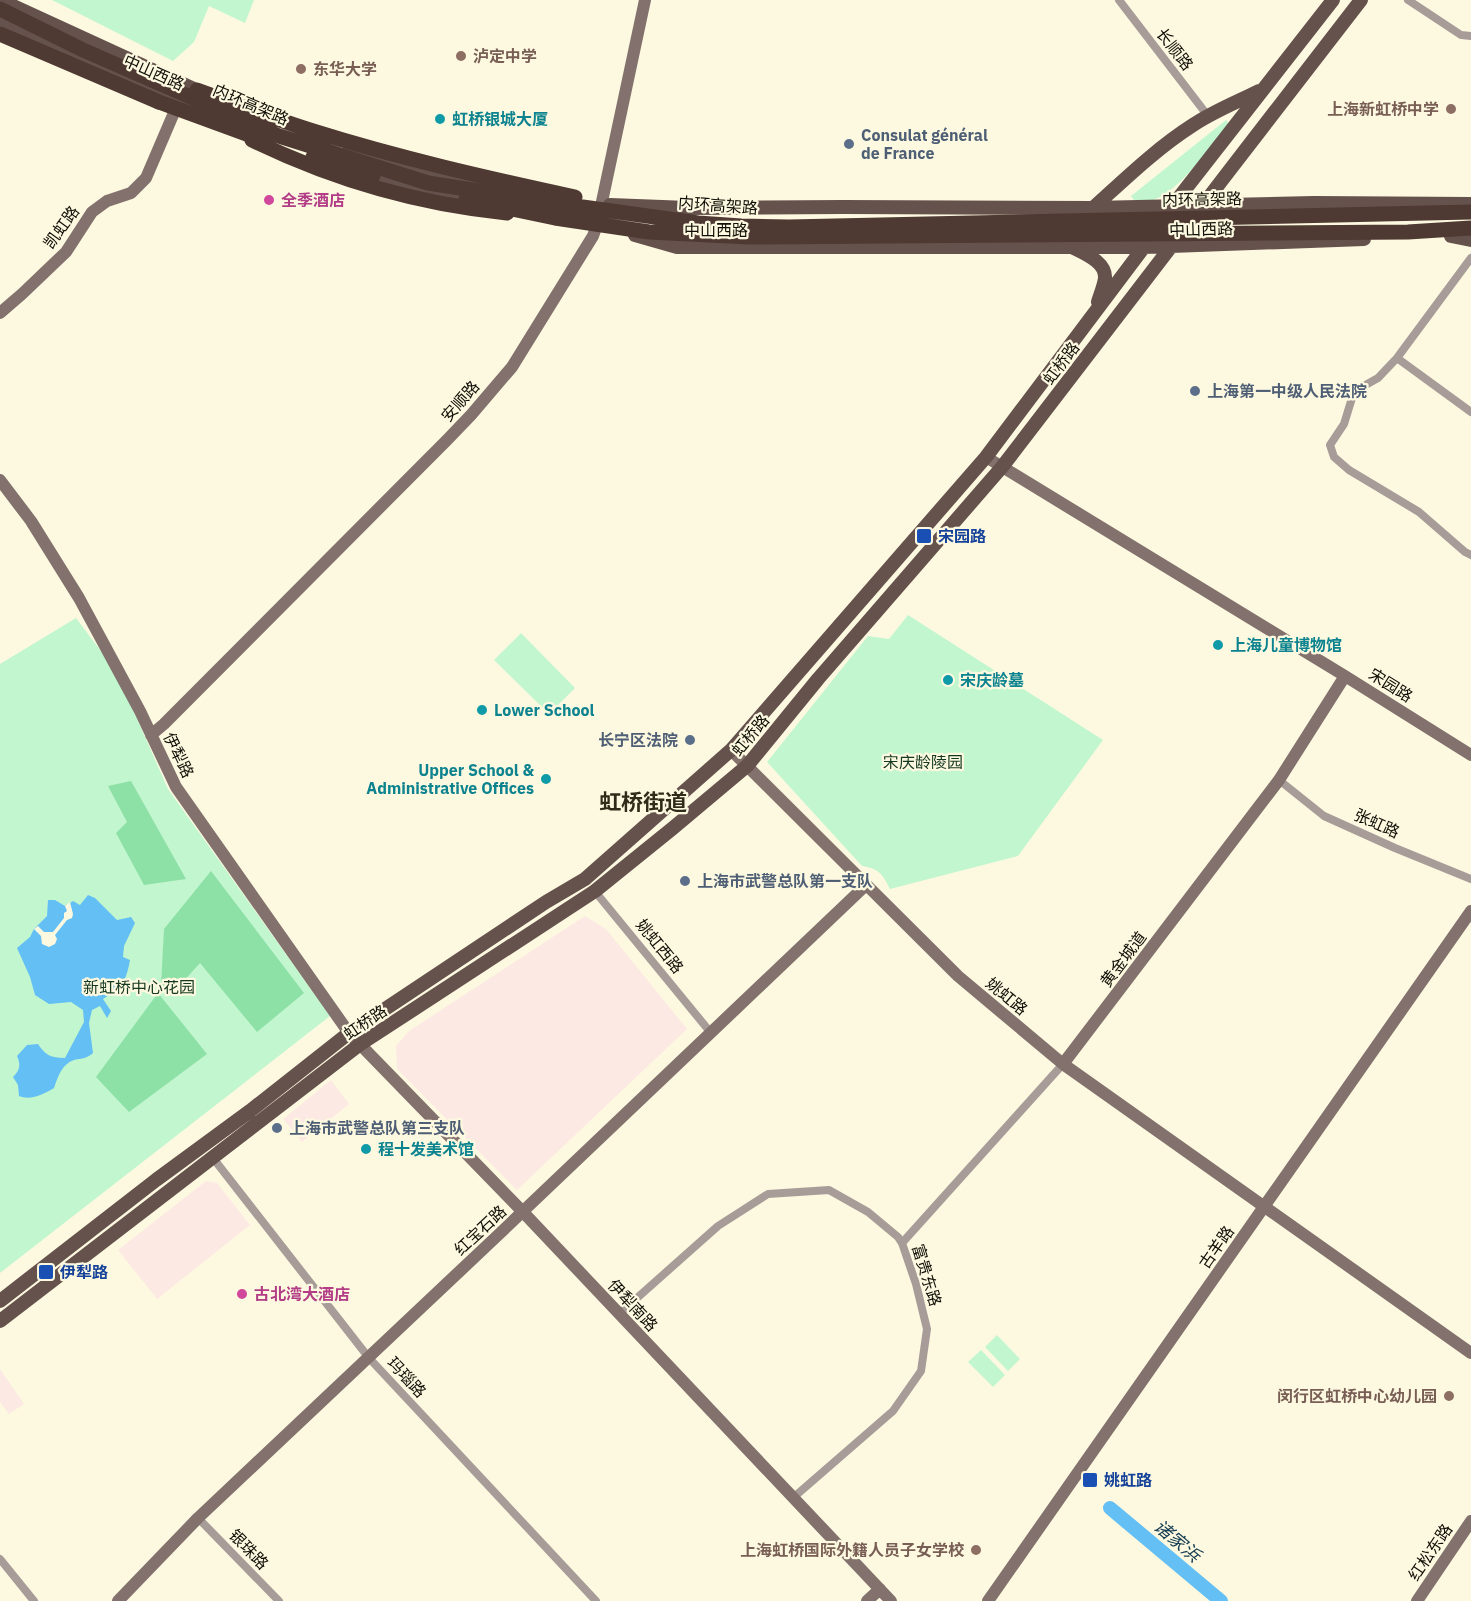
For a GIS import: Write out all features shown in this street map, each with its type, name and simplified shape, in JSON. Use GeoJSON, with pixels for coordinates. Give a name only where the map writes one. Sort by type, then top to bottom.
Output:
{"type":"FeatureCollection","features":[{"type":"Feature","properties":{"kind":"highway","name":"内环高架路"},"geometry":{"type":"LineString","coordinates":[[3,12],[83,50],[279,136],[428,183],[698,223],[789,227],[1471,212]]}},
{"type":"Feature","properties":{"kind":"highway","name":"内环高架路"},"geometry":{"type":"LineString","coordinates":[[3,12],[159,102],[279,146],[345,168],[422,189],[555,218],[649,232],[749,237],[1396,232],[1471,228]]}},
{"type":"Feature","properties":{"kind":"highway"},"geometry":{"type":"LineString","coordinates":[[197,90],[366,147],[557,193],[698,223]]}},
{"type":"Feature","properties":{"kind":"highway"},"geometry":{"type":"LineString","coordinates":[[178,101],[276,152],[344,179],[414,199],[468,209],[555,218]]}},
{"type":"Feature","properties":{"kind":"highway"},"geometry":{"type":"LineString","coordinates":[[1392,213],[1445,204],[1471,204]]}},
{"type":"Feature","properties":{"kind":"main road","name":"虹桥路"},"geometry":{"type":"LineString","coordinates":[[0,1301],[156,1180],[250,1112],[349,1033],[546,902],[585,879],[732,750],[966,482],[1144,247],[1173,205],[1333,0]]}},
{"type":"Feature","properties":{"kind":"main road","name":"虹桥路"},"geometry":{"type":"LineString","coordinates":[[0,1321],[360,1045],[595,891],[747,766],[818,679],[1002,467],[1361,0]]}},
{"type":"Feature","properties":{"kind":"main road","name":"中山西路"},"geometry":{"type":"LineString","coordinates":[[3,12],[295,132],[356,153],[436,174],[600,205],[688,208],[1093,208],[1314,203],[1471,204]]}},
{"type":"Feature","properties":{"kind":"main road","name":"中山西路"},"geometry":{"type":"LineString","coordinates":[[3,12],[178,101],[365,174],[470,201],[597,225],[676,247],[1144,247],[1451,236],[1471,238]]}},
{"type":"Feature","properties":{"kind":"main road"},"geometry":{"type":"LineString","coordinates":[[1093,208],[1192,125],[1264,89]]}},
{"type":"Feature","properties":{"kind":"main road"},"geometry":{"type":"LineString","coordinates":[[1218,185],[1221,195],[1234,204]]}},
{"type":"Feature","properties":{"kind":"main road"},"geometry":{"type":"LineString","coordinates":[[1072,247],[1093,259],[1103,269],[1105,278],[1095,311]]}},
{"type":"Feature","properties":{"kind":"street","name":"安顺路"},"geometry":{"type":"LineString","coordinates":[[151,735],[471,415],[512,367],[579,261],[597,225],[645,0]]}},
{"type":"Feature","properties":{"kind":"street","name":"长顺路"},"geometry":{"type":"LineString","coordinates":[[1119,0],[1208,116]]}},
{"type":"Feature","properties":{"kind":"street"},"geometry":{"type":"LineString","coordinates":[[1408,0],[1461,36],[1471,36]]}},
{"type":"Feature","properties":{"kind":"street","name":"凯虹路"},"geometry":{"type":"LineString","coordinates":[[0,313],[66,252],[92,212],[107,201],[131,193],[146,178],[178,101]]}},
{"type":"Feature","properties":{"kind":"street"},"geometry":{"type":"LineString","coordinates":[[1471,258],[1397,358],[1378,378],[1362,387],[1353,398],[1344,424],[1330,445],[1334,457],[1350,470],[1419,512],[1471,555]]}},
{"type":"Feature","properties":{"kind":"street"},"geometry":{"type":"LineString","coordinates":[[1397,358],[1471,412]]}},
{"type":"Feature","properties":{"kind":"street","name":"宋园路"},"geometry":{"type":"LineString","coordinates":[[986,457],[1471,755]]}},
{"type":"Feature","properties":{"kind":"street","name":"伊犁路"},"geometry":{"type":"LineString","coordinates":[[0,480],[31,521],[79,598],[176,787],[349,1033]]}},
{"type":"Feature","properties":{"kind":"street","name":"黄金城道"},"geometry":{"type":"LineString","coordinates":[[902,1243],[1063,1064],[1279,780],[1345,676]]}},
{"type":"Feature","properties":{"kind":"street","name":"姚虹路"},"geometry":{"type":"LineString","coordinates":[[732,750],[958,976],[1063,1064],[1471,1353]]}},
{"type":"Feature","properties":{"kind":"street","name":"张虹路"},"geometry":{"type":"LineString","coordinates":[[1279,780],[1324,816],[1471,879]]}},
{"type":"Feature","properties":{"kind":"street","name":"姚虹西路"},"geometry":{"type":"LineString","coordinates":[[585,879],[711,1033]]}},
{"type":"Feature","properties":{"kind":"street","name":"红宝石路"},"geometry":{"type":"LineString","coordinates":[[118,1601],[198,1518],[866,885]]}},
{"type":"Feature","properties":{"kind":"street","name":"古羊路"},"geometry":{"type":"LineString","coordinates":[[988,1601],[1471,911]]}},
{"type":"Feature","properties":{"kind":"street","name":"伊犁南路"},"geometry":{"type":"LineString","coordinates":[[349,1033],[523,1212],[891,1601]]}},
{"type":"Feature","properties":{"kind":"street","name":"玛瑙路"},"geometry":{"type":"LineString","coordinates":[[213,1158],[369,1358],[596,1601]]}},
{"type":"Feature","properties":{"kind":"street","name":"富贵东路"},"geometry":{"type":"LineString","coordinates":[[619,1314],[718,1226],[768,1194],[829,1190],[868,1212],[898,1237],[916,1284],[927,1329],[921,1371],[893,1411],[794,1497]]}},
{"type":"Feature","properties":{"kind":"street","name":"银珠路"},"geometry":{"type":"LineString","coordinates":[[198,1518],[279,1601]]}},
{"type":"Feature","properties":{"kind":"street","name":"红松东路"},"geometry":{"type":"LineString","coordinates":[[1417,1601],[1471,1521]]}},
{"type":"Feature","properties":{"kind":"street"},"geometry":{"type":"LineString","coordinates":[[0,1559],[34,1601]]}},
{"type":"Feature","properties":{"kind":"street"},"geometry":{"type":"LineString","coordinates":[[867,1601],[880,1589]]}},
{"type":"Feature","properties":{"kind":"shaded area"},"geometry":{"type":"Polygon","coordinates":[[[585,916],[606,929],[687,1029],[517,1190],[397,1069],[396,1046],[409,1031],[585,916]]]}},
{"type":"Feature","properties":{"kind":"shaded area"},"geometry":{"type":"Polygon","coordinates":[[[331,1080],[349,1104],[302,1142],[283,1119],[331,1080]]]}},
{"type":"Feature","properties":{"kind":"shaded area"},"geometry":{"type":"Polygon","coordinates":[[[206,1181],[217,1183],[250,1225],[157,1299],[118,1250],[206,1181]]]}},
{"type":"Feature","properties":{"kind":"shaded area"},"geometry":{"type":"Polygon","coordinates":[[[0,1369],[24,1404],[9,1414],[0,1402],[0,1369]]]}},
{"type":"Feature","properties":{"kind":"green space"},"geometry":{"type":"Polygon","coordinates":[[[52,0],[254,0],[245,23],[209,6],[194,42],[173,61],[52,0]]]}},
{"type":"Feature","properties":{"kind":"green space"},"geometry":{"type":"Polygon","coordinates":[[[1226,120],[1229,124],[1174,188],[1153,200],[1134,200],[1131,196],[1226,120]]]}},
{"type":"Feature","properties":{"kind":"green space","name":"宋庆龄陵园"},"geometry":{"type":"Polygon","coordinates":[[[908,615],[1103,740],[1018,856],[890,889],[879,873],[862,866],[767,762],[868,636],[889,639],[908,615]]]}},
{"type":"Feature","properties":{"kind":"green space","name":"新虹桥中心花园"},"geometry":{"type":"Polygon","coordinates":[[[76,618],[116,671],[168,789],[330,1016],[0,1273],[0,664],[76,618]]]}},
{"type":"Feature","properties":{"kind":"green space"},"geometry":{"type":"Polygon","coordinates":[[[521,633],[575,688],[549,714],[494,660],[521,633]]]}},
{"type":"Feature","properties":{"kind":"green space"},"geometry":{"type":"Polygon","coordinates":[[[131,781],[186,879],[144,885],[116,833],[127,822],[108,786],[131,781]]]}},
{"type":"Feature","properties":{"kind":"green space"},"geometry":{"type":"Polygon","coordinates":[[[211,871],[304,993],[257,1032],[200,963],[172,994],[161,986],[164,929],[211,871]]]}},
{"type":"Feature","properties":{"kind":"green space"},"geometry":{"type":"Polygon","coordinates":[[[158,993],[207,1054],[129,1112],[96,1077],[158,993]]]}},
{"type":"Feature","properties":{"kind":"green space"},"geometry":{"type":"Polygon","coordinates":[[[997,1335],[1020,1359],[1008,1371],[985,1347],[997,1335]]]}},
{"type":"Feature","properties":{"kind":"green space"},"geometry":{"type":"Polygon","coordinates":[[[981,1350],[1005,1375],[993,1387],[968,1362],[981,1350]]]}},
{"type":"Feature","properties":{"kind":"water"},"geometry":{"type":"Polygon","coordinates":[[[88,895],[95,898],[117,920],[131,917],[135,923],[124,946],[123,957],[130,960],[127,974],[119,987],[103,999],[111,1011],[107,1018],[100,1006],[92,1010],[89,1023],[93,1053],[66,1064],[54,1088],[33,1097],[19,1096],[18,1085],[13,1077],[19,1067],[17,1056],[27,1045],[38,1044],[49,1055],[65,1058],[84,1022],[83,1010],[71,1002],[49,1004],[35,995],[17,948],[30,937],[34,929],[47,916],[48,900],[55,900],[65,906],[73,901],[80,905],[88,895]]]}},
{"type":"Feature","properties":{"kind":"pier"},"geometry":{"type":"Polygon","coordinates":[[[70,902],[72,918],[67,920],[55,935],[57,939],[55,944],[49,947],[42,944],[41,936],[34,929],[38,926],[44,932],[53,932],[64,918],[64,913],[67,911],[65,906],[70,902]]]}},
{"type":"Feature","properties":{"kind":"waterway","name":"诸家浜"},"geometry":{"type":"LineString","coordinates":[[1110,1508],[1221,1601]]}},
{"type":"Feature","properties":{"kind":"place","name":"泸定中学"},"geometry":{"type":"Point","coordinates":[461,56]}},
{"type":"Feature","properties":{"kind":"place","name":"东华大学"},"geometry":{"type":"Point","coordinates":[301,69]}},
{"type":"Feature","properties":{"kind":"place","name":"上海新虹桥中学"},"geometry":{"type":"Point","coordinates":[1451,109]}},
{"type":"Feature","properties":{"kind":"place","name":"虹桥银城大厦"},"geometry":{"type":"Point","coordinates":[440,119]}},
{"type":"Feature","properties":{"kind":"place","name":"Consulat général de France"},"geometry":{"type":"Point","coordinates":[849,144]}},
{"type":"Feature","properties":{"kind":"place","name":"全季酒店"},"geometry":{"type":"Point","coordinates":[269,200]}},
{"type":"Feature","properties":{"kind":"place","name":"上海第一中级人民法院"},"geometry":{"type":"Point","coordinates":[1195,391]}},
{"type":"Feature","properties":{"kind":"place","name":"宋园路"},"geometry":{"type":"Point","coordinates":[924,536]}},
{"type":"Feature","properties":{"kind":"place","name":"上海儿童博物馆"},"geometry":{"type":"Point","coordinates":[1218,645]}},
{"type":"Feature","properties":{"kind":"place","name":"宋庆龄墓"},"geometry":{"type":"Point","coordinates":[948,680]}},
{"type":"Feature","properties":{"kind":"place","name":"Lower School"},"geometry":{"type":"Point","coordinates":[482,710]}},
{"type":"Feature","properties":{"kind":"place","name":"长宁区法院"},"geometry":{"type":"Point","coordinates":[690,740]}},
{"type":"Feature","properties":{"kind":"place","name":"Upper School & Administrative Offices"},"geometry":{"type":"Point","coordinates":[546,779]}},
{"type":"Feature","properties":{"kind":"place","name":"上海市武警总队第一支队"},"geometry":{"type":"Point","coordinates":[685,881]}},
{"type":"Feature","properties":{"kind":"place","name":"上海市武警总队第三支队"},"geometry":{"type":"Point","coordinates":[277,1128]}},
{"type":"Feature","properties":{"kind":"place","name":"程十发美术馆"},"geometry":{"type":"Point","coordinates":[366,1149]}},
{"type":"Feature","properties":{"kind":"place","name":"伊犁路"},"geometry":{"type":"Point","coordinates":[46,1272]}},
{"type":"Feature","properties":{"kind":"place","name":"古北湾大酒店"},"geometry":{"type":"Point","coordinates":[242,1294]}},
{"type":"Feature","properties":{"kind":"place","name":"闵行区虹桥中心幼儿园"},"geometry":{"type":"Point","coordinates":[1449,1396]}},
{"type":"Feature","properties":{"kind":"place","name":"姚虹路"},"geometry":{"type":"Point","coordinates":[1090,1480]}},
{"type":"Feature","properties":{"kind":"place","name":"上海虹桥国际外籍人员子女学校"},"geometry":{"type":"Point","coordinates":[976,1550]}},
{"type":"Feature","properties":{"kind":"district","name":"虹桥街道"},"geometry":{"type":"Point","coordinates":[643,802]}}]}
